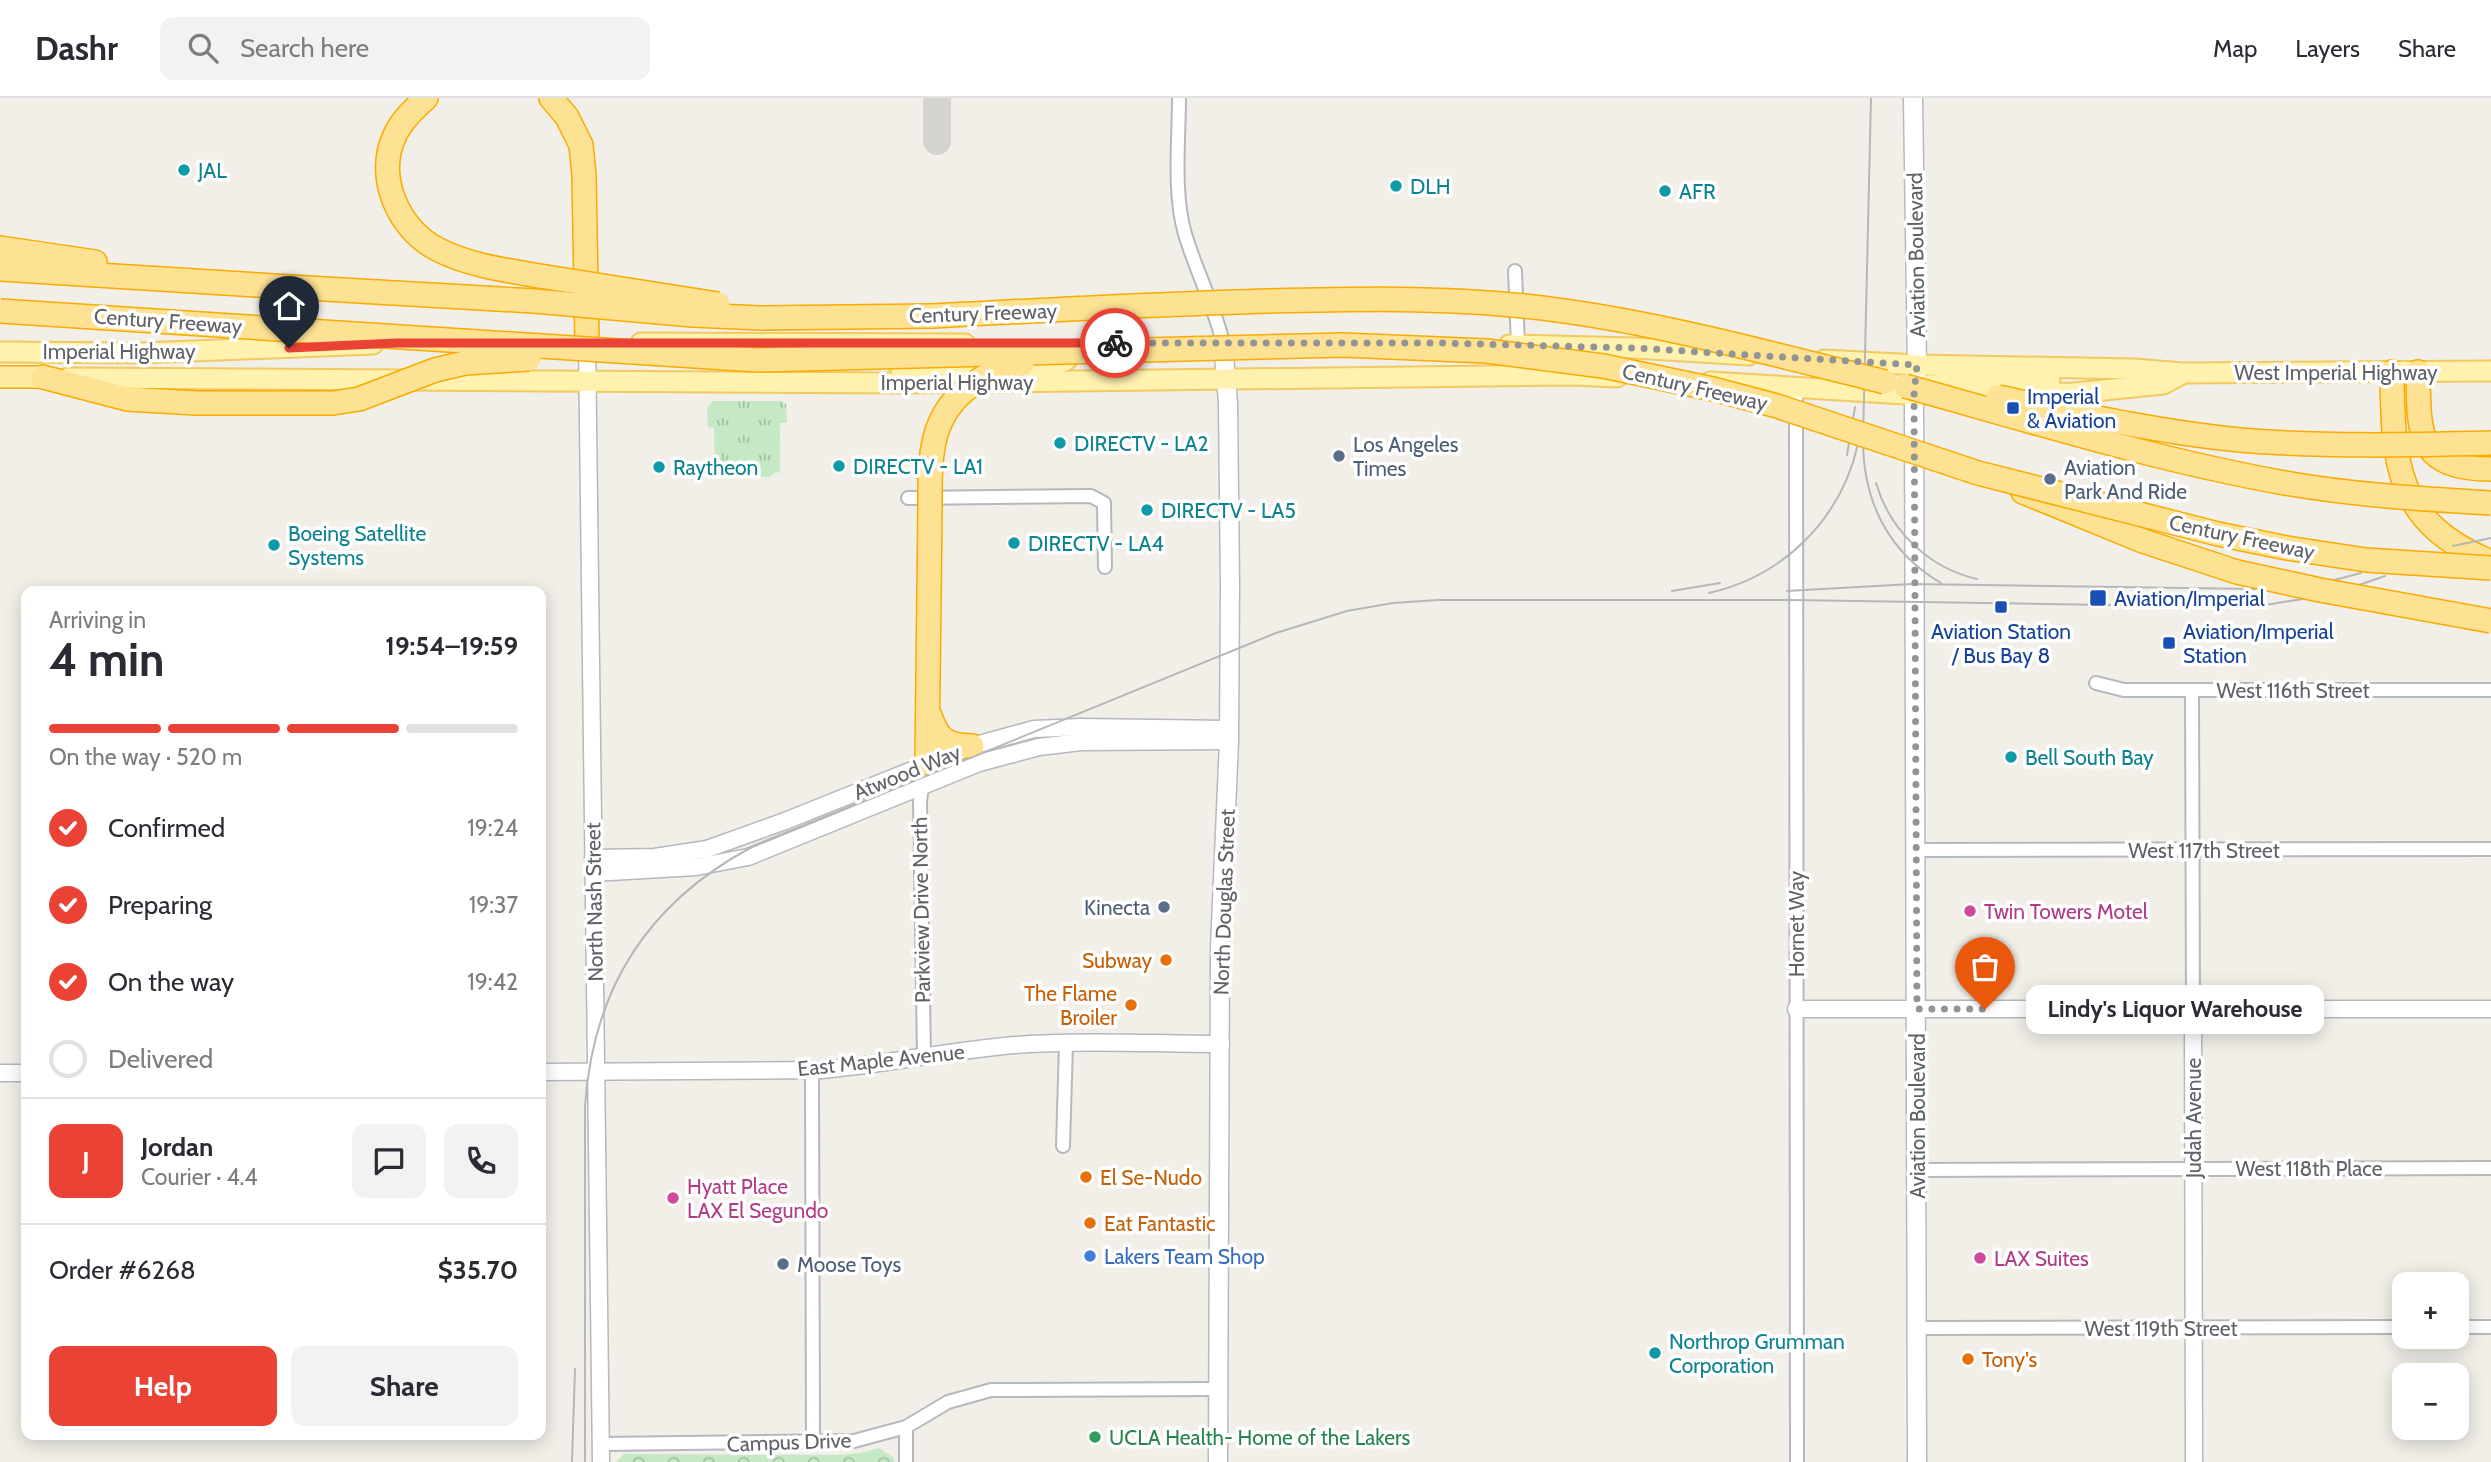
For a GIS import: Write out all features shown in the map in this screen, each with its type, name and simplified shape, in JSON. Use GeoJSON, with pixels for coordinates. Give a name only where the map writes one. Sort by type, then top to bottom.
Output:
{"type":"FeatureCollection","features":[{"type":"Feature","properties":{"kind":"highway"},"geometry":{"type":"LineString","coordinates":[[426,98],[408,114],[394,135],[388,158],[388,178],[393,200],[403,219],[418,236],[437,249],[500,269],[713,303],[761,318]]}},
{"type":"Feature","properties":{"kind":"highway"},"geometry":{"type":"LineString","coordinates":[[551,98],[567,117],[581,145],[587,342]]}},
{"type":"Feature","properties":{"kind":"highway"},"geometry":{"type":"LineString","coordinates":[[0,248],[101,263],[148,279]]}},
{"type":"Feature","properties":{"kind":"highway","name":"Century Freeway"},"geometry":{"type":"LineString","coordinates":[[0,269],[534,301],[692,315],[761,318],[933,316],[1271,301],[1454,300],[1524,306],[1623,320],[1696,335],[2178,461],[2288,484],[2366,494],[2491,503]]}},
{"type":"Feature","properties":{"kind":"highway","name":"Century Freeway"},"geometry":{"type":"LineString","coordinates":[[0,312],[757,360],[1089,348],[1343,345],[1487,351],[1649,374],[1713,388],[1777,406],[1978,474],[2164,521],[2287,548],[2366,560],[2488,563]]}},
{"type":"Feature","properties":{"kind":"highway"},"geometry":{"type":"LineString","coordinates":[[927,763],[930,469],[936,433],[948,407],[960,393],[994,370],[1089,348]]}},
{"type":"Feature","properties":{"kind":"highway"},"geometry":{"type":"LineString","coordinates":[[43,377],[127,399],[196,403],[333,403],[359,399],[435,370],[501,359],[757,360]]}},
{"type":"Feature","properties":{"kind":"highway"},"geometry":{"type":"LineString","coordinates":[[2392,372],[2395,456],[2400,477],[2413,503],[2434,528],[2488,563]]}},
{"type":"Feature","properties":{"kind":"highway"},"geometry":{"type":"LineString","coordinates":[[2418,372],[2422,434],[2432,452],[2443,461],[2457,466],[2491,469]]}},
{"type":"Feature","properties":{"kind":"highway","name":"Imperial Highway"},"geometry":{"type":"LineString","coordinates":[[0,377],[43,377]]}},
{"type":"Feature","properties":{"kind":"highway"},"geometry":{"type":"LineString","coordinates":[[1909,390],[1956,388],[2111,421],[2240,440],[2368,446],[2491,443]]}},
{"type":"Feature","properties":{"kind":"highway"},"geometry":{"type":"LineString","coordinates":[[1978,474],[2143,541],[2236,572],[2491,621]]}},
{"type":"Feature","properties":{"kind":"highway"},"geometry":{"type":"LineString","coordinates":[[928,711],[936,732],[942,739],[951,745],[972,746]]}},
{"type":"Feature","properties":{"kind":"main road","name":"Aviation Boulevard"},"geometry":{"type":"LineString","coordinates":[[1913,98],[1917,365],[1909,390],[1916,850],[1917,1462]]}},
{"type":"Feature","properties":{"kind":"main road","name":"Imperial Highway"},"geometry":{"type":"LineString","coordinates":[[0,352],[142,353],[397,343],[904,344],[1089,348],[1223,342],[1518,345],[1917,365]]}},
{"type":"Feature","properties":{"kind":"main road","name":"North Douglas Street"},"geometry":{"type":"LineString","coordinates":[[1217,1462],[1220,948],[1229,735],[1227,379],[1223,342]]}},
{"type":"Feature","properties":{"kind":"main road"},"geometry":{"type":"LineString","coordinates":[[905,375],[1044,367],[1065,361],[1089,348]]}},
{"type":"Feature","properties":{"kind":"main road"},"geometry":{"type":"LineString","coordinates":[[1513,376],[1531,362],[1656,359],[1694,352]]}},
{"type":"Feature","properties":{"kind":"main road","name":"West Imperial Highway"},"geometry":{"type":"LineString","coordinates":[[1917,365],[2134,369],[2182,373],[2491,371]]}},
{"type":"Feature","properties":{"kind":"main road"},"geometry":{"type":"LineString","coordinates":[[1909,390],[1927,385],[2114,377],[2134,369]]}},
{"type":"Feature","properties":{"kind":"main road","name":"West Imperial Highway"},"geometry":{"type":"LineString","coordinates":[[1909,390],[1984,396],[2074,394],[2163,384],[2182,373]]}},
{"type":"Feature","properties":{"kind":"main road","name":"Imperial Highway"},"geometry":{"type":"LineString","coordinates":[[43,377],[701,382],[905,375],[1227,379],[1573,375],[1909,390]]}},
{"type":"Feature","properties":{"kind":"street"},"geometry":{"type":"LineString","coordinates":[[1179,98],[1179,204],[1185,234],[1223,342]]}},
{"type":"Feature","properties":{"kind":"street"},"geometry":{"type":"LineString","coordinates":[[1515,271],[1518,345]]}},
{"type":"Feature","properties":{"kind":"street","name":"North Nash Street"},"geometry":{"type":"LineString","coordinates":[[587,342],[601,1462]]}},
{"type":"Feature","properties":{"kind":"street"},"geometry":{"type":"LineString","coordinates":[[904,344],[905,375]]}},
{"type":"Feature","properties":{"kind":"street","name":"Hornet Way"},"geometry":{"type":"LineString","coordinates":[[1796,386],[1797,1462]]}},
{"type":"Feature","properties":{"kind":"street"},"geometry":{"type":"LineString","coordinates":[[908,498],[1091,496],[1104,503],[1105,567]]}},
{"type":"Feature","properties":{"kind":"street","name":"West 116th Street"},"geometry":{"type":"LineString","coordinates":[[2096,683],[2124,690],[2491,690]]}},
{"type":"Feature","properties":{"kind":"street","name":"Judah Avenue"},"geometry":{"type":"LineString","coordinates":[[2192,690],[2194,1462]]}},
{"type":"Feature","properties":{"kind":"street","name":"Atwood Way"},"geometry":{"type":"LineString","coordinates":[[593,866],[707,849],[785,821],[972,746],[1034,729],[1060,727],[1229,735]]}},
{"type":"Feature","properties":{"kind":"street","name":"Atwood Way"},"geometry":{"type":"LineString","coordinates":[[593,866],[696,867],[747,857],[979,763],[1013,753],[1059,744],[1229,735]]}},
{"type":"Feature","properties":{"kind":"street","name":"Parkview Drive North"},"geometry":{"type":"LineString","coordinates":[[924,1057],[920,806],[927,763]]}},
{"type":"Feature","properties":{"kind":"street","name":"West 117th Street"},"geometry":{"type":"LineString","coordinates":[[1916,850],[2491,849]]}},
{"type":"Feature","properties":{"kind":"street"},"geometry":{"type":"LineString","coordinates":[[1796,1009],[2491,1009]]}},
{"type":"Feature","properties":{"kind":"street"},"geometry":{"type":"LineString","coordinates":[[1063,1146],[1066,1043]]}},
{"type":"Feature","properties":{"kind":"street","name":"East Maple Avenue"},"geometry":{"type":"LineString","coordinates":[[546,1072],[811,1070],[863,1066],[996,1046],[1066,1043],[1221,1044]]}},
{"type":"Feature","properties":{"kind":"street"},"geometry":{"type":"LineString","coordinates":[[811,1070],[813,1443]]}},
{"type":"Feature","properties":{"kind":"street"},"geometry":{"type":"LineString","coordinates":[[0,1073],[21,1073]]}},
{"type":"Feature","properties":{"kind":"street","name":"West 118th Place"},"geometry":{"type":"LineString","coordinates":[[1918,1170],[2491,1168]]}},
{"type":"Feature","properties":{"kind":"street","name":"West 119th Street"},"geometry":{"type":"LineString","coordinates":[[1918,1328],[2392,1327]]}},
{"type":"Feature","properties":{"kind":"street"},"geometry":{"type":"LineString","coordinates":[[2469,1327],[2491,1327]]}},
{"type":"Feature","properties":{"kind":"street","name":"Campus Drive"},"geometry":{"type":"LineString","coordinates":[[601,1444],[854,1441],[906,1427],[948,1402],[991,1390],[1218,1390]]}},
{"type":"Feature","properties":{"kind":"street"},"geometry":{"type":"LineString","coordinates":[[906,1427],[906,1462]]}},
{"type":"Feature","properties":{"kind":"green space"},"geometry":{"type":"Polygon","coordinates":[[[713,401],[781,401],[786,404],[787,423],[780,423],[780,473],[761,477],[760,471],[733,471],[732,477],[724,477],[715,472],[714,428],[708,427],[707,408],[713,401]]]}},
{"type":"Feature","properties":{"kind":"green space"},"geometry":{"type":"Polygon","coordinates":[[[879,1448],[894,1458],[894,1462],[616,1462],[624,1454],[836,1455],[879,1448]]]}},
{"type":"Feature","properties":{"kind":"taxiway"},"geometry":{"type":"LineString","coordinates":[[937,98],[937,141]]}},
{"type":"Feature","properties":{"kind":"tram line"},"geometry":{"type":"LineString","coordinates":[[1871,98],[1864,462],[1868,484],[1882,523],[1906,556],[1941,583]]}},
{"type":"Feature","properties":{"kind":"tram line"},"geometry":{"type":"LineString","coordinates":[[1847,455],[1855,407]]}},
{"type":"Feature","properties":{"kind":"tram line"},"geometry":{"type":"LineString","coordinates":[[1709,593],[1762,573],[1785,558],[1805,540],[1823,520],[1838,497],[1858,444]]}},
{"type":"Feature","properties":{"kind":"tram line"},"geometry":{"type":"LineString","coordinates":[[1876,483],[1891,517],[1914,545],[1943,566],[1977,579]]}},
{"type":"Feature","properties":{"kind":"tram line"},"geometry":{"type":"LineString","coordinates":[[2453,546],[2491,538]]}},
{"type":"Feature","properties":{"kind":"tram line"},"geometry":{"type":"LineString","coordinates":[[2323,583],[2361,573]]}},
{"type":"Feature","properties":{"kind":"tram line"},"geometry":{"type":"LineString","coordinates":[[2353,587],[2385,576]]}},
{"type":"Feature","properties":{"kind":"tram line"},"geometry":{"type":"LineString","coordinates":[[1672,591],[1720,583]]}},
{"type":"Feature","properties":{"kind":"tram line"},"geometry":{"type":"LineString","coordinates":[[1787,591],[1912,584],[2255,589]]}},
{"type":"Feature","properties":{"kind":"tram line"},"geometry":{"type":"LineString","coordinates":[[585,1462],[585,1106],[590,1064],[600,1024],[614,988],[632,954],[655,923],[682,895],[714,870],[750,848],[1276,633],[1347,611],[1393,603],[1438,600],[1791,600],[2234,607],[2309,598]]}},
{"type":"Feature","properties":{"kind":"tram line"},"geometry":{"type":"LineString","coordinates":[[572,1462],[575,1369]]}},
{"type":"Feature","properties":{"kind":"way so far"},"geometry":{"type":"LineString","coordinates":[[1115,343],[1438,343],[1634,348],[1917,365],[1914,395],[1914,570],[1917,1009],[1985,1009]]}},
{"type":"Feature","properties":{"kind":"place","name":"JAL"},"geometry":{"type":"Point","coordinates":[184,170]}},
{"type":"Feature","properties":{"kind":"place","name":"DLH"},"geometry":{"type":"Point","coordinates":[1396,186]}},
{"type":"Feature","properties":{"kind":"place","name":"AFR"},"geometry":{"type":"Point","coordinates":[1665,191]}},
{"type":"Feature","properties":{"kind":"place","name":"Imperial & Aviation"},"geometry":{"type":"Point","coordinates":[2013,408]}},
{"type":"Feature","properties":{"kind":"place","name":"DIRECTV - LA2"},"geometry":{"type":"Point","coordinates":[1060,443]}},
{"type":"Feature","properties":{"kind":"place","name":"Los Angeles Times"},"geometry":{"type":"Point","coordinates":[1339,456]}},
{"type":"Feature","properties":{"kind":"place","name":"DIRECTV - LA1"},"geometry":{"type":"Point","coordinates":[839,466]}},
{"type":"Feature","properties":{"kind":"place","name":"Raytheon"},"geometry":{"type":"Point","coordinates":[659,467]}},
{"type":"Feature","properties":{"kind":"place","name":"Aviation Park And Ride"},"geometry":{"type":"Point","coordinates":[2050,479]}},
{"type":"Feature","properties":{"kind":"place","name":"DIRECTV - LA5"},"geometry":{"type":"Point","coordinates":[1147,510]}},
{"type":"Feature","properties":{"kind":"place","name":"DIRECTV - LA4"},"geometry":{"type":"Point","coordinates":[1014,543]}},
{"type":"Feature","properties":{"kind":"place","name":"Boeing Satellite Systems"},"geometry":{"type":"Point","coordinates":[274,545]}},
{"type":"Feature","properties":{"kind":"place","name":"Aviation/Imperial"},"geometry":{"type":"Point","coordinates":[2098,598]}},
{"type":"Feature","properties":{"kind":"place","name":"Aviation Station / Bus Bay 8"},"geometry":{"type":"Point","coordinates":[2001,607]}},
{"type":"Feature","properties":{"kind":"place","name":"Aviation/Imperial Station"},"geometry":{"type":"Point","coordinates":[2169,643]}},
{"type":"Feature","properties":{"kind":"place","name":"Bell South Bay"},"geometry":{"type":"Point","coordinates":[2011,757]}},
{"type":"Feature","properties":{"kind":"place","name":"Kinecta"},"geometry":{"type":"Point","coordinates":[1164,907]}},
{"type":"Feature","properties":{"kind":"place","name":"Twin Towers Motel"},"geometry":{"type":"Point","coordinates":[1970,911]}},
{"type":"Feature","properties":{"kind":"place","name":"Subway"},"geometry":{"type":"Point","coordinates":[1166,960]}},
{"type":"Feature","properties":{"kind":"place","name":"The Flame Broiler"},"geometry":{"type":"Point","coordinates":[1131,1005]}},
{"type":"Feature","properties":{"kind":"place","name":"Lindy's Liquor Warehouse"},"geometry":{"type":"Point","coordinates":[1985,1009]}},
{"type":"Feature","properties":{"kind":"place","name":"El Se-Nudo"},"geometry":{"type":"Point","coordinates":[1086,1177]}},
{"type":"Feature","properties":{"kind":"place","name":"Hyatt Place LAX El Segundo"},"geometry":{"type":"Point","coordinates":[673,1198]}},
{"type":"Feature","properties":{"kind":"place","name":"Eat Fantastic"},"geometry":{"type":"Point","coordinates":[1090,1223]}},
{"type":"Feature","properties":{"kind":"place","name":"Lakers Team Shop"},"geometry":{"type":"Point","coordinates":[1090,1256]}},
{"type":"Feature","properties":{"kind":"place","name":"LAX Suites"},"geometry":{"type":"Point","coordinates":[1980,1258]}},
{"type":"Feature","properties":{"kind":"place","name":"Moose Toys"},"geometry":{"type":"Point","coordinates":[783,1264]}},
{"type":"Feature","properties":{"kind":"place","name":"Northrop Grumman Corporation"},"geometry":{"type":"Point","coordinates":[1655,1353]}},
{"type":"Feature","properties":{"kind":"place","name":"Tony's"},"geometry":{"type":"Point","coordinates":[1968,1359]}},
{"type":"Feature","properties":{"kind":"place","name":"UCLA Health- Home of the Lakers"},"geometry":{"type":"Point","coordinates":[1095,1437]}},
{"type":"Feature","properties":{"kind":"route"},"geometry":{"type":"LineString","coordinates":[[289,348],[397,343],[1115,343]]}}]}
